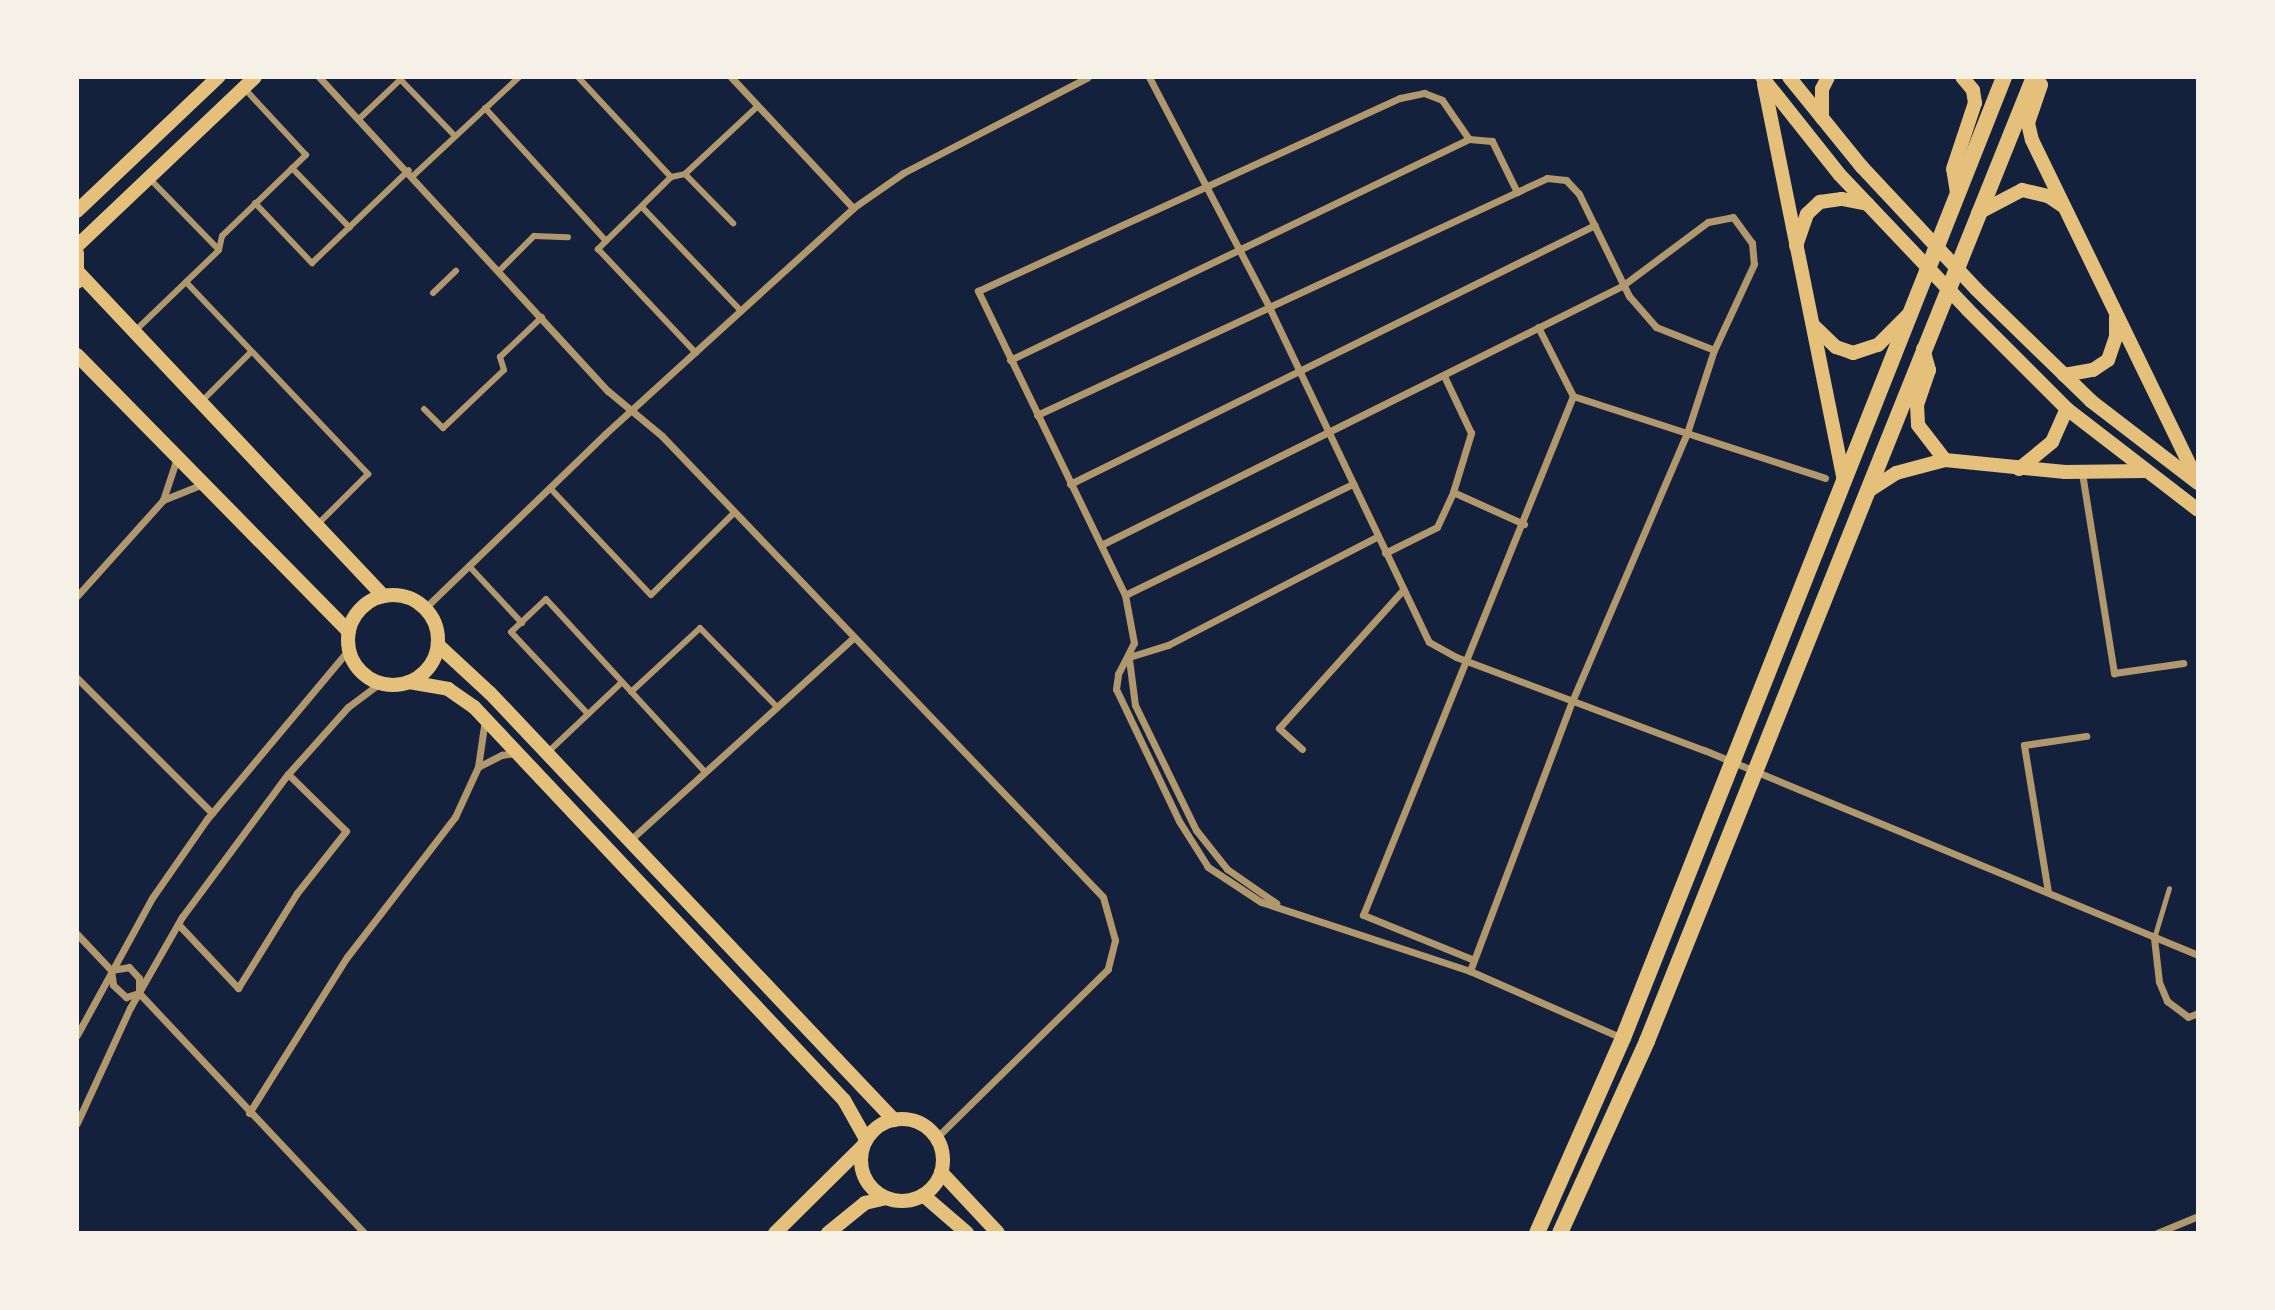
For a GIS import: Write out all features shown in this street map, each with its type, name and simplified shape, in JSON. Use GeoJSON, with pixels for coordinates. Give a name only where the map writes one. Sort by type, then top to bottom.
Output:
{"type":"FeatureCollection","features":[{"type":"Feature","properties":{"kind":"main road"},"geometry":{"type":"LineString","coordinates":[[77,211],[218,77]]}},
{"type":"Feature","properties":{"kind":"main road"},"geometry":{"type":"LineString","coordinates":[[77,246],[256,77]]}},
{"type":"Feature","properties":{"kind":"main road"},"geometry":{"type":"LineString","coordinates":[[1789,77],[1915,225],[2064,375],[2198,483]]}},
{"type":"Feature","properties":{"kind":"main road"},"geometry":{"type":"LineString","coordinates":[[1822,118],[1822,89],[1828,77]]}},
{"type":"Feature","properties":{"kind":"main road"},"geometry":{"type":"LineString","coordinates":[[1955,199],[1953,169],[1975,103],[1973,90],[1962,77]]}},
{"type":"Feature","properties":{"kind":"main road"},"geometry":{"type":"LineString","coordinates":[[1537,1233],[1623,1038],[1730,762],[2004,77]]}},
{"type":"Feature","properties":{"kind":"main road"},"geometry":{"type":"LineString","coordinates":[[2035,77],[2041,85],[2029,130],[2198,483]]}},
{"type":"Feature","properties":{"kind":"main road"},"geometry":{"type":"LineString","coordinates":[[1560,1233],[1647,1041],[1754,771],[1870,490],[1931,328],[2035,77]]}},
{"type":"Feature","properties":{"kind":"main road"},"geometry":{"type":"LineString","coordinates":[[1763,78],[1868,204],[2067,409],[2198,510]]}},
{"type":"Feature","properties":{"kind":"main road"},"geometry":{"type":"LineString","coordinates":[[1763,78],[1795,248],[1844,481]]}},
{"type":"Feature","properties":{"kind":"main road"},"geometry":{"type":"LineString","coordinates":[[1977,214],[2022,190],[2048,196],[2064,207]]}},
{"type":"Feature","properties":{"kind":"main road"},"geometry":{"type":"LineString","coordinates":[[1795,248],[1807,214],[1820,202],[1842,199],[1868,204]]}},
{"type":"Feature","properties":{"kind":"main road"},"geometry":{"type":"LineString","coordinates":[[77,253],[78,278],[134,332],[383,596]]}},
{"type":"Feature","properties":{"kind":"main road"},"geometry":{"type":"LineString","coordinates":[[2064,375],[2093,370],[2108,360],[2116,337],[2115,309]]}},
{"type":"Feature","properties":{"kind":"main road"},"geometry":{"type":"LineString","coordinates":[[1813,325],[1836,347],[1853,354],[1878,345],[1911,312]]}},
{"type":"Feature","properties":{"kind":"main road"},"geometry":{"type":"LineString","coordinates":[[1923,349],[1929,370],[1917,405],[1918,425],[1945,460]]}},
{"type":"Feature","properties":{"kind":"main road"},"geometry":{"type":"LineString","coordinates":[[77,355],[349,632]]}},
{"type":"Feature","properties":{"kind":"main road"},"geometry":{"type":"LineString","coordinates":[[2019,468],[2053,442],[2067,409]]}},
{"type":"Feature","properties":{"kind":"main road"},"geometry":{"type":"LineString","coordinates":[[1870,490],[1896,473],[1945,460],[2082,473],[2145,471]]}},
{"type":"Feature","properties":{"kind":"main road"},"geometry":{"type":"LineString","coordinates":[[409,682],[429,668],[439,646],[435,622],[425,608],[403,596],[383,596],[358,612],[349,632],[349,649],[364,675],[380,683],[409,682],[448,689],[485,719],[844,1100],[865,1143],[863,1174],[886,1198]]}},
{"type":"Feature","properties":{"kind":"main road"},"geometry":{"type":"LineString","coordinates":[[439,646],[547,754],[894,1120],[919,1123],[936,1138],[942,1158],[941,1172],[923,1195],[903,1201],[886,1198],[865,1203],[828,1233]]}},
{"type":"Feature","properties":{"kind":"main road"},"geometry":{"type":"LineString","coordinates":[[775,1233],[865,1143],[894,1120]]}},
{"type":"Feature","properties":{"kind":"main road"},"geometry":{"type":"LineString","coordinates":[[941,1172],[998,1233]]}},
{"type":"Feature","properties":{"kind":"main road"},"geometry":{"type":"LineString","coordinates":[[923,1195],[942,1207],[967,1233]]}},
{"type":"Feature","properties":{"kind":"street"},"geometry":{"type":"LineString","coordinates":[[320,77],[630,413],[662,436],[1103,897],[1115,940],[1108,969],[1089,992],[936,1138]]}},
{"type":"Feature","properties":{"kind":"street"},"geometry":{"type":"LineString","coordinates":[[255,203],[312,263],[519,77]]}},
{"type":"Feature","properties":{"kind":"street"},"geometry":{"type":"LineString","coordinates":[[578,77],[671,177]]}},
{"type":"Feature","properties":{"kind":"street"},"geometry":{"type":"LineString","coordinates":[[731,77],[853,208]]}},
{"type":"Feature","properties":{"kind":"street"},"geometry":{"type":"LineString","coordinates":[[425,608],[630,413],[853,208],[903,173],[1088,77]]}},
{"type":"Feature","properties":{"kind":"street"},"geometry":{"type":"LineString","coordinates":[[1149,77],[1208,185],[1269,307],[1429,642],[1469,662],[1754,771],[2198,955]]}},
{"type":"Feature","properties":{"kind":"street"},"geometry":{"type":"LineString","coordinates":[[359,119],[399,78],[455,136]]}},
{"type":"Feature","properties":{"kind":"street"},"geometry":{"type":"LineString","coordinates":[[134,332],[219,250],[222,236],[306,155],[244,88]]}},
{"type":"Feature","properties":{"kind":"street"},"geometry":{"type":"LineString","coordinates":[[1286,909],[1227,869],[1196,830],[1135,705],[1129,657],[1133,622],[1125,595],[978,290],[1400,98],[1424,93],[1442,100],[1469,139]]}},
{"type":"Feature","properties":{"kind":"street"},"geometry":{"type":"LineString","coordinates":[[696,353],[598,249],[671,177],[685,174],[758,106]]}},
{"type":"Feature","properties":{"kind":"street"},"geometry":{"type":"LineString","coordinates":[[485,108],[607,241]]}},
{"type":"Feature","properties":{"kind":"street"},"geometry":{"type":"LineString","coordinates":[[1010,360],[1469,139],[1492,141],[1517,192]]}},
{"type":"Feature","properties":{"kind":"street"},"geometry":{"type":"LineString","coordinates":[[292,168],[350,228]]}},
{"type":"Feature","properties":{"kind":"street"},"geometry":{"type":"LineString","coordinates":[[685,174],[733,223]]}},
{"type":"Feature","properties":{"kind":"street"},"geometry":{"type":"LineString","coordinates":[[149,178],[219,250]]}},
{"type":"Feature","properties":{"kind":"street"},"geometry":{"type":"LineString","coordinates":[[1037,415],[1548,178],[1566,180],[1595,225],[1622,286],[1656,327],[1714,349]]}},
{"type":"Feature","properties":{"kind":"street"},"geometry":{"type":"LineString","coordinates":[[642,206],[741,311]]}},
{"type":"Feature","properties":{"kind":"street"},"geometry":{"type":"LineString","coordinates":[[1101,544],[1329,434],[1622,286],[1709,222],[1733,217],[1752,243],[1754,264],[1714,349],[1687,433],[1572,701],[1470,971]]}},
{"type":"Feature","properties":{"kind":"street"},"geometry":{"type":"LineString","coordinates":[[1070,484],[1300,373],[1595,225]]}},
{"type":"Feature","properties":{"kind":"street"},"geometry":{"type":"LineString","coordinates":[[498,272],[534,236],[568,237]]}},
{"type":"Feature","properties":{"kind":"street"},"geometry":{"type":"LineString","coordinates":[[433,293],[456,271]]}},
{"type":"Feature","properties":{"kind":"street"},"geometry":{"type":"LineString","coordinates":[[186,282],[250,353],[368,474],[317,525]]}},
{"type":"Feature","properties":{"kind":"street"},"geometry":{"type":"LineString","coordinates":[[424,409],[443,428],[504,370],[500,357],[542,317]]}},
{"type":"Feature","properties":{"kind":"street"},"geometry":{"type":"LineString","coordinates":[[1538,327],[1573,397],[1825,478]]}},
{"type":"Feature","properties":{"kind":"street"},"geometry":{"type":"LineString","coordinates":[[201,402],[250,353]]}},
{"type":"Feature","properties":{"kind":"street"},"geometry":{"type":"LineString","coordinates":[[1385,553],[1437,527],[1453,492],[1471,433],[1444,376]]}},
{"type":"Feature","properties":{"kind":"street"},"geometry":{"type":"LineString","coordinates":[[1474,960],[1363,915],[1469,662],[1573,397]]}},
{"type":"Feature","properties":{"kind":"street"},"geometry":{"type":"LineString","coordinates":[[77,596],[163,500],[178,457]]}},
{"type":"Feature","properties":{"kind":"street"},"geometry":{"type":"LineString","coordinates":[[2082,473],[2114,673],[2183,663]]}},
{"type":"Feature","properties":{"kind":"street"},"geometry":{"type":"LineString","coordinates":[[163,500],[204,484]]}},
{"type":"Feature","properties":{"kind":"street"},"geometry":{"type":"LineString","coordinates":[[1125,595],[1353,484]]}},
{"type":"Feature","properties":{"kind":"street"},"geometry":{"type":"LineString","coordinates":[[550,488],[651,596],[735,513]]}},
{"type":"Feature","properties":{"kind":"street"},"geometry":{"type":"LineString","coordinates":[[1453,492],[1524,524]]}},
{"type":"Feature","properties":{"kind":"street"},"geometry":{"type":"LineString","coordinates":[[1377,537],[1168,645],[1129,657],[1118,674],[1116,689],[1196,851],[1234,887],[1286,909],[1470,971],[1623,1038]]}},
{"type":"Feature","properties":{"kind":"street"},"geometry":{"type":"LineString","coordinates":[[469,566],[522,623]]}},
{"type":"Feature","properties":{"kind":"street"},"geometry":{"type":"LineString","coordinates":[[1302,749],[1279,728],[1403,590]]}},
{"type":"Feature","properties":{"kind":"street"},"geometry":{"type":"LineString","coordinates":[[589,714],[511,632],[546,599],[705,772]]}},
{"type":"Feature","properties":{"kind":"street"},"geometry":{"type":"LineString","coordinates":[[631,692],[700,628],[777,707]]}},
{"type":"Feature","properties":{"kind":"street"},"geometry":{"type":"LineString","coordinates":[[628,842],[853,638]]}},
{"type":"Feature","properties":{"kind":"street"},"geometry":{"type":"LineString","coordinates":[[77,1035],[152,898],[212,813],[349,649]]}},
{"type":"Feature","properties":{"kind":"street"},"geometry":{"type":"LineString","coordinates":[[77,678],[212,813]]}},
{"type":"Feature","properties":{"kind":"street"},"geometry":{"type":"LineString","coordinates":[[547,754],[622,682]]}},
{"type":"Feature","properties":{"kind":"street"},"geometry":{"type":"LineString","coordinates":[[77,1123],[139,993],[178,924],[288,774],[348,707],[380,683]]}},
{"type":"Feature","properties":{"kind":"street"},"geometry":{"type":"LineString","coordinates":[[249,1114],[347,957],[455,817],[478,767],[485,719]]}},
{"type":"Feature","properties":{"kind":"street"},"geometry":{"type":"LineString","coordinates":[[2048,892],[2024,745],[2086,736]]}},
{"type":"Feature","properties":{"kind":"street"},"geometry":{"type":"LineString","coordinates":[[478,767],[506,753],[517,754]]}},
{"type":"Feature","properties":{"kind":"street"},"geometry":{"type":"LineString","coordinates":[[178,924],[237,988],[297,892],[346,831],[288,774]]}},
{"type":"Feature","properties":{"kind":"street"},"geometry":{"type":"LineString","coordinates":[[77,934],[111,970],[114,985],[126,998],[139,993]]}},
{"type":"Feature","properties":{"kind":"street"},"geometry":{"type":"LineString","coordinates":[[2154,938],[2159,982],[2167,1002],[2188,1017],[2198,1013]]}},
{"type":"Feature","properties":{"kind":"street"},"geometry":{"type":"LineString","coordinates":[[111,970],[129,967],[139,978],[139,993],[249,1114],[364,1233]]}},
{"type":"Feature","properties":{"kind":"street"},"geometry":{"type":"LineString","coordinates":[[2157,1233],[2198,1216]]}},
{"type":"Feature","properties":{"kind":"lane"},"geometry":{"type":"LineString","coordinates":[[2154,938],[2169,888]]}}]}
